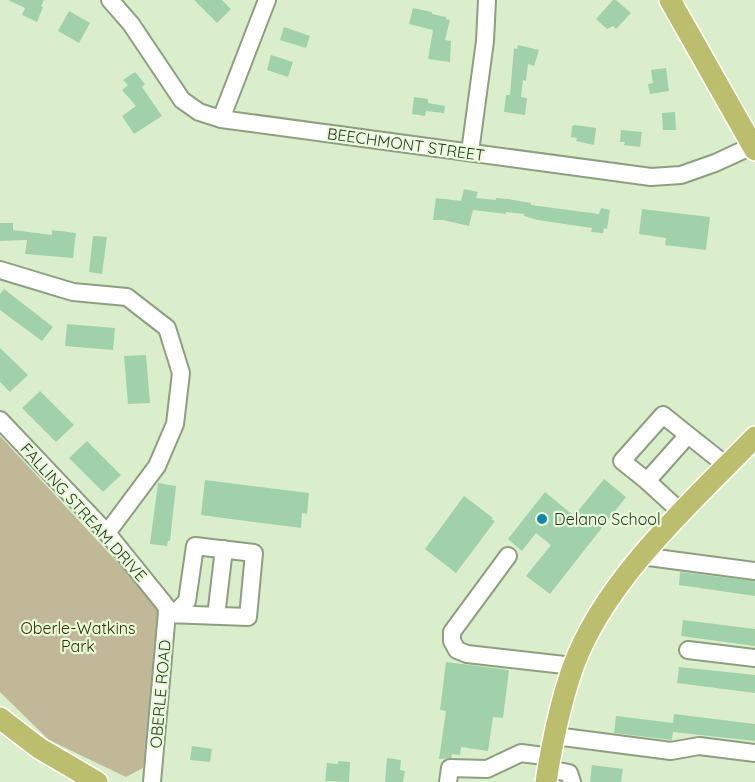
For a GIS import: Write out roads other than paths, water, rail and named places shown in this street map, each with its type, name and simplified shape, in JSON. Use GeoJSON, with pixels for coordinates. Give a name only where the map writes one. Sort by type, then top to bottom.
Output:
{"type":"FeatureCollection","features":[{"type":"Feature","properties":{"kind":"main road"},"geometry":{"type":"LineString","coordinates":[[670,0],[754,148]]}},
{"type":"Feature","properties":{"kind":"main road"},"geometry":{"type":"LineString","coordinates":[[549,769],[573,666],[598,616],[641,556],[755,436]]}},
{"type":"Feature","properties":{"kind":"main road"},"geometry":{"type":"LineString","coordinates":[[1,721],[39,748],[97,782]]}},
{"type":"Feature","properties":{"kind":"street","name":"BEECHMONT STREET"},"geometry":{"type":"LineString","coordinates":[[110,0],[131,24],[182,100],[199,112],[221,119],[651,177],[681,175],[754,148]]}},
{"type":"Feature","properties":{"kind":"street"},"geometry":{"type":"LineString","coordinates":[[221,119],[267,0]]}},
{"type":"Feature","properties":{"kind":"street"},"geometry":{"type":"LineString","coordinates":[[470,152],[485,41],[487,0]]}},
{"type":"Feature","properties":{"kind":"street"},"geometry":{"type":"LineString","coordinates":[[0,270],[73,292],[127,297],[166,328],[182,373],[175,424],[157,465],[107,533]]}},
{"type":"Feature","properties":{"kind":"street"},"geometry":{"type":"LineString","coordinates":[[682,513],[622,461],[663,415],[727,466]]}},
{"type":"Feature","properties":{"kind":"street","name":"FALLING STREAM DRIVE"},"geometry":{"type":"LineString","coordinates":[[0,420],[107,533],[169,612]]}},
{"type":"Feature","properties":{"kind":"street"},"geometry":{"type":"LineString","coordinates":[[646,481],[688,435]]}},
{"type":"Feature","properties":{"kind":"street"},"geometry":{"type":"LineString","coordinates":[[195,546],[254,553],[248,617],[169,612],[187,601],[195,546]]}},
{"type":"Feature","properties":{"kind":"street"},"geometry":{"type":"LineString","coordinates":[[216,616],[224,549]]}},
{"type":"Feature","properties":{"kind":"street"},"geometry":{"type":"LineString","coordinates":[[508,556],[452,632],[452,641],[457,650],[467,654],[573,666]]}},
{"type":"Feature","properties":{"kind":"street"},"geometry":{"type":"LineString","coordinates":[[641,556],[755,571]]}},
{"type":"Feature","properties":{"kind":"street","name":"OBERLE ROAD"},"geometry":{"type":"LineString","coordinates":[[152,782],[169,612]]}},
{"type":"Feature","properties":{"kind":"street"},"geometry":{"type":"LineString","coordinates":[[688,650],[755,658]]}},
{"type":"Feature","properties":{"kind":"street"},"geometry":{"type":"LineString","coordinates":[[555,736],[671,751],[699,746],[755,753]]}},
{"type":"Feature","properties":{"kind":"street"},"geometry":{"type":"LineString","coordinates":[[448,782],[450,768],[487,769],[521,753],[549,769],[568,773],[572,782]]}},
{"type":"Feature","properties":{"kind":"place","name":"Delano School"},"geometry":{"type":"Point","coordinates":[542,519]}},
{"type":"Feature","properties":{"kind":"park label","name":"Oberle-Watkins Park"},"geometry":{"type":"Point","coordinates":[78,637]}}]}
